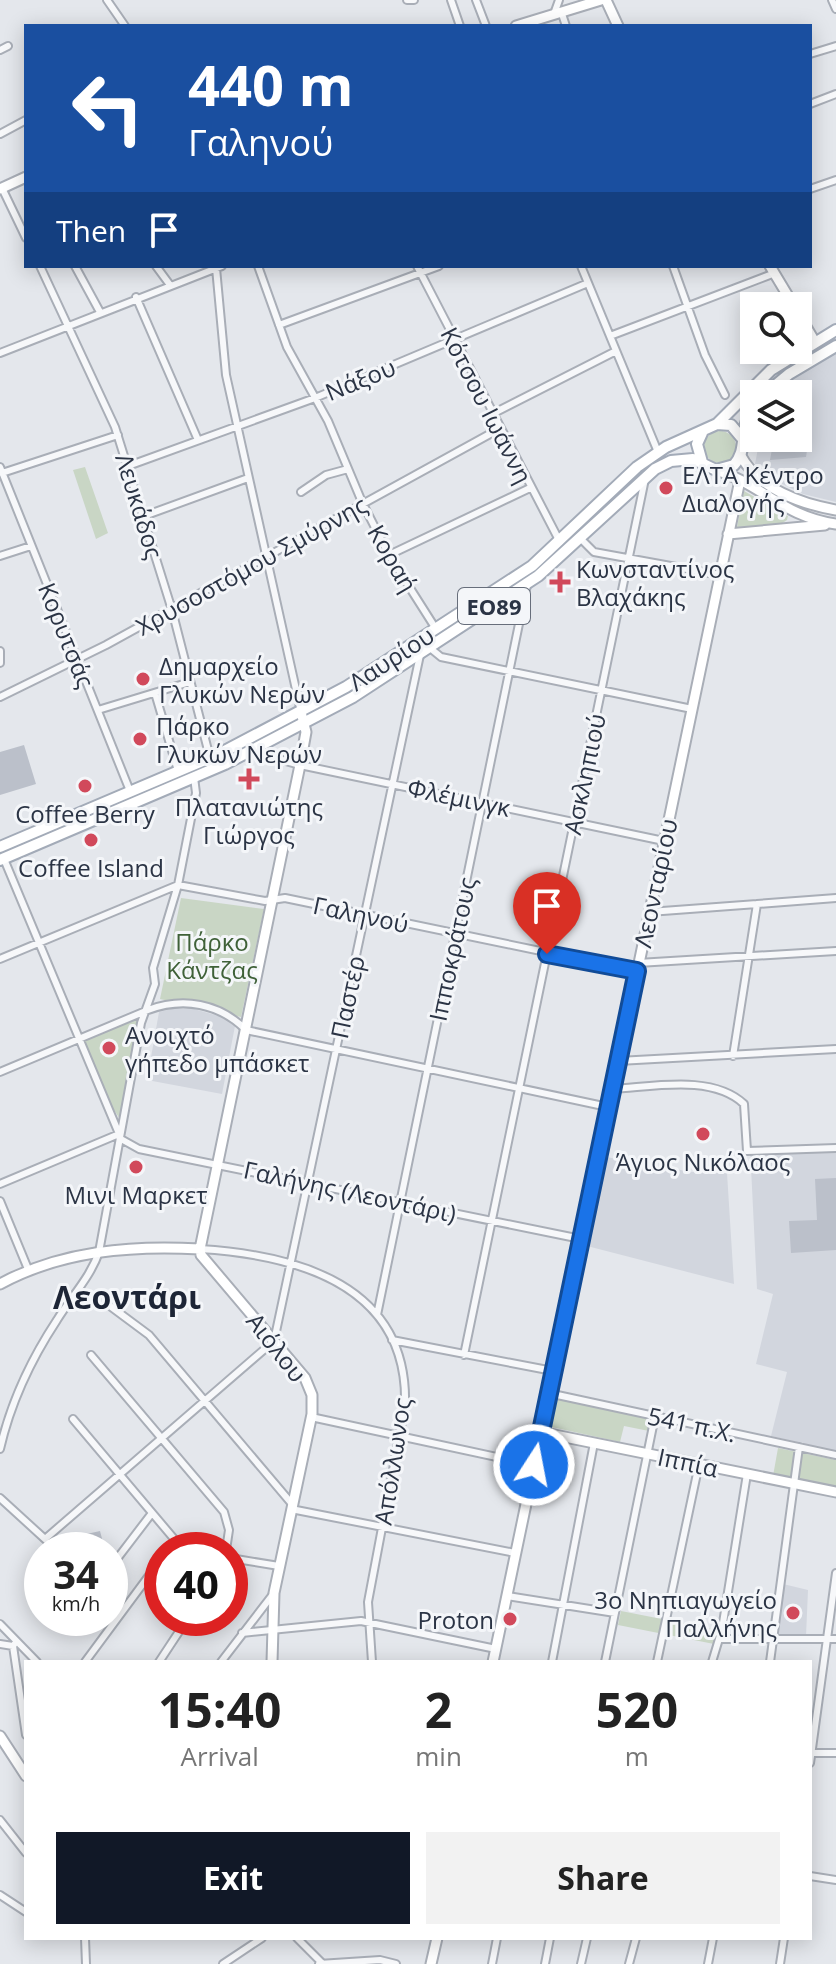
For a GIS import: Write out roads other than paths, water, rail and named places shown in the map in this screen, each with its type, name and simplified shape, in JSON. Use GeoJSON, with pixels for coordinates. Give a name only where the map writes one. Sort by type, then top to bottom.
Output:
{"type":"FeatureCollection","features":[{"type":"Feature","properties":{"kind":"main road","name":"Λαυρίου"},"geometry":{"type":"LineString","coordinates":[[2,859],[210,758],[346,687],[522,573],[560,542],[637,467],[658,452],[717,424],[771,370],[836,330]]}},
{"type":"Feature","properties":{"kind":"main road"},"geometry":{"type":"LineString","coordinates":[[782,380],[836,346]]}},
{"type":"Feature","properties":{"kind":"main road"},"geometry":{"type":"LineString","coordinates":[[717,424],[731,425],[740,436]]}},
{"type":"Feature","properties":{"kind":"main road"},"geometry":{"type":"LineString","coordinates":[[702,433],[697,449],[702,462],[716,470],[730,468],[741,452]]}},
{"type":"Feature","properties":{"kind":"main road","name":"Λαυρίου"},"geometry":{"type":"LineString","coordinates":[[0,847],[194,777],[304,724],[425,651],[527,584],[581,539],[646,475],[671,461],[693,459],[702,462]]}},
{"type":"Feature","properties":{"kind":"street"},"geometry":{"type":"LineString","coordinates":[[107,0],[124,24]]}},
{"type":"Feature","properties":{"kind":"street"},"geometry":{"type":"LineString","coordinates":[[407,0],[414,0]]}},
{"type":"Feature","properties":{"kind":"street"},"geometry":{"type":"LineString","coordinates":[[451,0],[459,24]]}},
{"type":"Feature","properties":{"kind":"street"},"geometry":{"type":"LineString","coordinates":[[476,0],[485,24]]}},
{"type":"Feature","properties":{"kind":"street"},"geometry":{"type":"LineString","coordinates":[[559,0],[557,12],[565,24]]}},
{"type":"Feature","properties":{"kind":"street"},"geometry":{"type":"LineString","coordinates":[[522,24],[604,0],[617,24]]}},
{"type":"Feature","properties":{"kind":"street"},"geometry":{"type":"LineString","coordinates":[[832,0],[836,9]]}},
{"type":"Feature","properties":{"kind":"street"},"geometry":{"type":"LineString","coordinates":[[812,53],[836,46]]}},
{"type":"Feature","properties":{"kind":"street"},"geometry":{"type":"LineString","coordinates":[[812,103],[836,94]]}},
{"type":"Feature","properties":{"kind":"street"},"geometry":{"type":"LineString","coordinates":[[0,134],[24,121]]}},
{"type":"Feature","properties":{"kind":"street"},"geometry":{"type":"LineString","coordinates":[[24,178],[1,187],[24,234]]}},
{"type":"Feature","properties":{"kind":"street"},"geometry":{"type":"LineString","coordinates":[[812,188],[836,180]]}},
{"type":"Feature","properties":{"kind":"street","name":"Λευκάδος"},"geometry":{"type":"LineString","coordinates":[[41,268],[118,435],[172,610],[210,758]]}},
{"type":"Feature","properties":{"kind":"street"},"geometry":{"type":"LineString","coordinates":[[76,268],[100,312]]}},
{"type":"Feature","properties":{"kind":"street"},"geometry":{"type":"LineString","coordinates":[[157,268],[170,285]]}},
{"type":"Feature","properties":{"kind":"street"},"geometry":{"type":"LineString","coordinates":[[0,353],[216,268]]}},
{"type":"Feature","properties":{"kind":"street"},"geometry":{"type":"LineString","coordinates":[[0,1284],[28,1269],[99,1252],[200,1249],[306,732],[226,375],[219,268]]}},
{"type":"Feature","properties":{"kind":"street","name":"Κοραή"},"geometry":{"type":"LineString","coordinates":[[259,268],[298,371],[315,398],[362,502],[389,555],[436,629]]}},
{"type":"Feature","properties":{"kind":"street"},"geometry":{"type":"LineString","coordinates":[[582,268],[658,452]]}},
{"type":"Feature","properties":{"kind":"street"},"geometry":{"type":"LineString","coordinates":[[674,268],[709,365],[725,395]]}},
{"type":"Feature","properties":{"kind":"street"},"geometry":{"type":"LineString","coordinates":[[279,325],[418,270]]}},
{"type":"Feature","properties":{"kind":"street","name":"Κότσου Ιωάννη"},"geometry":{"type":"LineString","coordinates":[[418,270],[560,542]]}},
{"type":"Feature","properties":{"kind":"street"},"geometry":{"type":"LineString","coordinates":[[610,336],[772,270],[785,292]]}},
{"type":"Feature","properties":{"kind":"street","name":"Νάξου"},"geometry":{"type":"LineString","coordinates":[[128,466],[315,398],[588,283]]}},
{"type":"Feature","properties":{"kind":"street"},"geometry":{"type":"LineString","coordinates":[[136,297],[198,440]]}},
{"type":"Feature","properties":{"kind":"street"},"geometry":{"type":"LineString","coordinates":[[812,337],[815,342]]}},
{"type":"Feature","properties":{"kind":"street"},"geometry":{"type":"LineString","coordinates":[[492,414],[616,351]]}},
{"type":"Feature","properties":{"kind":"street","name":"Χρυσοστόμου Σμύρνης"},"geometry":{"type":"LineString","coordinates":[[0,697],[172,610],[362,502],[499,429]]}},
{"type":"Feature","properties":{"kind":"street"},"geometry":{"type":"LineString","coordinates":[[1,470],[118,435]]}},
{"type":"Feature","properties":{"kind":"street"},"geometry":{"type":"LineString","coordinates":[[741,456],[764,481],[792,498],[836,510]]}},
{"type":"Feature","properties":{"kind":"street"},"geometry":{"type":"LineString","coordinates":[[301,492],[326,475],[348,469]]}},
{"type":"Feature","properties":{"kind":"street","name":"Κορυτσάς"},"geometry":{"type":"LineString","coordinates":[[1,470],[132,797]]}},
{"type":"Feature","properties":{"kind":"street"},"geometry":{"type":"LineString","coordinates":[[716,470],[740,480],[794,513],[834,524]]}},
{"type":"Feature","properties":{"kind":"street","name":"Ασκληπιού"},"geometry":{"type":"LineString","coordinates":[[464,1355],[646,475]]}},
{"type":"Feature","properties":{"kind":"street"},"geometry":{"type":"LineString","coordinates":[[144,516],[248,478]]}},
{"type":"Feature","properties":{"kind":"street","name":"Λεονταρίου"},"geometry":{"type":"LineString","coordinates":[[493,1660],[740,480]]}},
{"type":"Feature","properties":{"kind":"street"},"geometry":{"type":"LineString","coordinates":[[389,555],[530,488]]}},
{"type":"Feature","properties":{"kind":"street"},"geometry":{"type":"LineString","coordinates":[[782,530],[791,524],[794,513],[792,498]]}},
{"type":"Feature","properties":{"kind":"street"},"geometry":{"type":"LineString","coordinates":[[728,534],[834,524]]}},
{"type":"Feature","properties":{"kind":"street"},"geometry":{"type":"LineString","coordinates":[[581,539],[594,552],[720,575]]}},
{"type":"Feature","properties":{"kind":"street"},"geometry":{"type":"LineString","coordinates":[[0,556],[31,546]]}},
{"type":"Feature","properties":{"kind":"street","name":"Ιπποκράτους"},"geometry":{"type":"LineString","coordinates":[[377,1315],[527,584]]}},
{"type":"Feature","properties":{"kind":"street"},"geometry":{"type":"LineString","coordinates":[[0,651],[3,659],[0,663]]}},
{"type":"Feature","properties":{"kind":"street"},"geometry":{"type":"LineString","coordinates":[[425,651],[509,672],[692,709]]}},
{"type":"Feature","properties":{"kind":"street","name":"Παστέρ"},"geometry":{"type":"LineString","coordinates":[[274,1341],[393,783],[425,651]]}},
{"type":"Feature","properties":{"kind":"street"},"geometry":{"type":"LineString","coordinates":[[98,710],[190,682]]}},
{"type":"Feature","properties":{"kind":"street"},"geometry":{"type":"LineString","coordinates":[[155,693],[178,771]]}},
{"type":"Feature","properties":{"kind":"street","name":"Φλέμινγκ"},"geometry":{"type":"LineString","coordinates":[[257,748],[264,755],[300,765],[664,841]]}},
{"type":"Feature","properties":{"kind":"street"},"geometry":{"type":"LineString","coordinates":[[0,1449],[19,1383],[90,1272],[99,1252],[141,1023],[155,984],[153,968],[178,885],[196,793],[194,777]]}},
{"type":"Feature","properties":{"kind":"street"},"geometry":{"type":"LineString","coordinates":[[2,859],[120,1137]]}},
{"type":"Feature","properties":{"kind":"street"},"geometry":{"type":"LineString","coordinates":[[0,959],[178,885]]}},
{"type":"Feature","properties":{"kind":"street","name":"Γαληνού"},"geometry":{"type":"LineString","coordinates":[[178,885],[274,900],[285,898],[547,954],[638,967],[836,951]]}},
{"type":"Feature","properties":{"kind":"street"},"geometry":{"type":"LineString","coordinates":[[649,912],[836,898]]}},
{"type":"Feature","properties":{"kind":"street"},"geometry":{"type":"LineString","coordinates":[[733,1056],[757,904]]}},
{"type":"Feature","properties":{"kind":"street"},"geometry":{"type":"LineString","coordinates":[[0,1072],[168,1002],[191,1002],[234,1017],[246,1030],[608,1107]]}},
{"type":"Feature","properties":{"kind":"street"},"geometry":{"type":"LineString","coordinates":[[618,1061],[836,1049]]}},
{"type":"Feature","properties":{"kind":"street"},"geometry":{"type":"LineString","coordinates":[[612,1089],[712,1087],[732,1092],[744,1104],[747,1151],[836,1148]]}},
{"type":"Feature","properties":{"kind":"street"},"geometry":{"type":"LineString","coordinates":[[0,1184],[120,1137]]}},
{"type":"Feature","properties":{"kind":"street","name":"Γαλήνης (Λεοντάρι)"},"geometry":{"type":"LineString","coordinates":[[120,1137],[139,1149],[581,1239]]}},
{"type":"Feature","properties":{"kind":"street"},"geometry":{"type":"LineString","coordinates":[[0,1201],[28,1269]]}},
{"type":"Feature","properties":{"kind":"street","name":"Απόλλωνος"},"geometry":{"type":"LineString","coordinates":[[200,1249],[248,1253],[291,1262],[344,1286],[377,1315],[392,1340],[405,1383],[402,1436],[368,1602],[372,1660]]}},
{"type":"Feature","properties":{"kind":"street","name":"Αιόλου"},"geometry":{"type":"LineString","coordinates":[[200,1249],[201,1255],[308,1383],[312,1395],[311,1417],[274,1593],[272,1660]]}},
{"type":"Feature","properties":{"kind":"street"},"geometry":{"type":"LineString","coordinates":[[110,1306],[149,1335],[291,1506],[381,1529],[515,1553]]}},
{"type":"Feature","properties":{"kind":"street"},"geometry":{"type":"LineString","coordinates":[[392,1340],[553,1371]]}},
{"type":"Feature","properties":{"kind":"street"},"geometry":{"type":"LineString","coordinates":[[53,1532],[118,1472],[274,1341]]}},
{"type":"Feature","properties":{"kind":"street"},"geometry":{"type":"LineString","coordinates":[[91,1355],[224,1512],[229,1532]]}},
{"type":"Feature","properties":{"kind":"street","name":"541 π.Χ."},"geometry":{"type":"LineString","coordinates":[[548,1393],[836,1455]]}},
{"type":"Feature","properties":{"kind":"street"},"geometry":{"type":"LineString","coordinates":[[605,1660],[655,1416]]}},
{"type":"Feature","properties":{"kind":"street"},"geometry":{"type":"LineString","coordinates":[[311,1417],[534,1465]]}},
{"type":"Feature","properties":{"kind":"street"},"geometry":{"type":"LineString","coordinates":[[73,1419],[168,1532]]}},
{"type":"Feature","properties":{"kind":"street","name":"Ιππία"},"geometry":{"type":"LineString","coordinates":[[540,1432],[836,1492]]}},
{"type":"Feature","properties":{"kind":"street"},"geometry":{"type":"LineString","coordinates":[[552,1660],[594,1443]]}},
{"type":"Feature","properties":{"kind":"street"},"geometry":{"type":"LineString","coordinates":[[770,1660],[799,1447]]}},
{"type":"Feature","properties":{"kind":"street"},"geometry":{"type":"LineString","coordinates":[[657,1660],[699,1464]]}},
{"type":"Feature","properties":{"kind":"street"},"geometry":{"type":"LineString","coordinates":[[713,1660],[719,1639],[747,1474]]}},
{"type":"Feature","properties":{"kind":"street"},"geometry":{"type":"LineString","coordinates":[[0,1498],[37,1532]]}},
{"type":"Feature","properties":{"kind":"street"},"geometry":{"type":"LineString","coordinates":[[128,1544],[152,1513]]}},
{"type":"Feature","properties":{"kind":"street"},"geometry":{"type":"LineString","coordinates":[[248,1561],[279,1566]]}},
{"type":"Feature","properties":{"kind":"street"},"geometry":{"type":"LineString","coordinates":[[812,1746],[836,1573]]}},
{"type":"Feature","properties":{"kind":"street"},"geometry":{"type":"LineString","coordinates":[[128,1603],[144,1582]]}},
{"type":"Feature","properties":{"kind":"street"},"geometry":{"type":"LineString","coordinates":[[248,1626],[274,1593]]}},
{"type":"Feature","properties":{"kind":"street"},"geometry":{"type":"LineString","coordinates":[[507,1596],[615,1613]]}},
{"type":"Feature","properties":{"kind":"street"},"geometry":{"type":"LineString","coordinates":[[248,1632],[368,1622],[496,1649]]}},
{"type":"Feature","properties":{"kind":"street"},"geometry":{"type":"LineString","coordinates":[[0,1624],[15,1644],[35,1660]]}},
{"type":"Feature","properties":{"kind":"street"},"geometry":{"type":"LineString","coordinates":[[86,1660],[104,1636]]}},
{"type":"Feature","properties":{"kind":"street"},"geometry":{"type":"LineString","coordinates":[[160,1660],[176,1636]]}},
{"type":"Feature","properties":{"kind":"street"},"geometry":{"type":"LineString","coordinates":[[222,1660],[240,1636]]}},
{"type":"Feature","properties":{"kind":"street"},"geometry":{"type":"LineString","coordinates":[[719,1639],[836,1639]]}},
{"type":"Feature","properties":{"kind":"street"},"geometry":{"type":"LineString","coordinates":[[0,1644],[15,1644]]}},
{"type":"Feature","properties":{"kind":"street"},"geometry":{"type":"LineString","coordinates":[[15,1644],[24,1718]]}},
{"type":"Feature","properties":{"kind":"street"},"geometry":{"type":"LineString","coordinates":[[0,1736],[24,1773]]}},
{"type":"Feature","properties":{"kind":"street"},"geometry":{"type":"LineString","coordinates":[[812,1753],[836,1753]]}},
{"type":"Feature","properties":{"kind":"street"},"geometry":{"type":"LineString","coordinates":[[0,1820],[24,1850]]}},
{"type":"Feature","properties":{"kind":"street"},"geometry":{"type":"LineString","coordinates":[[812,1876],[836,1880]]}},
{"type":"Feature","properties":{"kind":"street"},"geometry":{"type":"LineString","coordinates":[[0,1895],[24,1911]]}},
{"type":"Feature","properties":{"kind":"street"},"geometry":{"type":"LineString","coordinates":[[85,1940],[86,1964]]}},
{"type":"Feature","properties":{"kind":"street"},"geometry":{"type":"LineString","coordinates":[[244,1940],[248,1948]]}},
{"type":"Feature","properties":{"kind":"street"},"geometry":{"type":"LineString","coordinates":[[223,1964],[259,1940]]}},
{"type":"Feature","properties":{"kind":"street"},"geometry":{"type":"LineString","coordinates":[[299,1940],[320,1963],[380,1960],[396,1964]]}},
{"type":"Feature","properties":{"kind":"street"},"geometry":{"type":"LineString","coordinates":[[431,1964],[437,1940]]}},
{"type":"Feature","properties":{"kind":"street"},"geometry":{"type":"LineString","coordinates":[[492,1964],[497,1940]]}},
{"type":"Feature","properties":{"kind":"street"},"geometry":{"type":"LineString","coordinates":[[545,1964],[550,1940]]}},
{"type":"Feature","properties":{"kind":"street"},"geometry":{"type":"LineString","coordinates":[[581,1964],[587,1940]]}},
{"type":"Feature","properties":{"kind":"street"},"geometry":{"type":"LineString","coordinates":[[629,1964],[635,1940]]}},
{"type":"Feature","properties":{"kind":"street"},"geometry":{"type":"LineString","coordinates":[[708,1964],[713,1940]]}},
{"type":"Feature","properties":{"kind":"street"},"geometry":{"type":"LineString","coordinates":[[780,1964],[784,1940]]}},
{"type":"Feature","properties":{"kind":"place","name":"ΕΛΤΑ Κέντρο Διαλογής"},"geometry":{"type":"Point","coordinates":[666,488]}},
{"type":"Feature","properties":{"kind":"place","name":"Κωνσταντίνος Βλαχάκης"},"geometry":{"type":"Point","coordinates":[560,582]}},
{"type":"Feature","properties":{"kind":"place","name":"Δημαρχείο Γλυκών Νερών"},"geometry":{"type":"Point","coordinates":[143,679]}},
{"type":"Feature","properties":{"kind":"place","name":"Πάρκο Γλυκών Νερών"},"geometry":{"type":"Point","coordinates":[140,739]}},
{"type":"Feature","properties":{"kind":"place","name":"Πλατανιώτης Γιώργος"},"geometry":{"type":"Point","coordinates":[249,779]}},
{"type":"Feature","properties":{"kind":"place","name":"Coffee Berry"},"geometry":{"type":"Point","coordinates":[85,786]}},
{"type":"Feature","properties":{"kind":"place","name":"Coffee Island"},"geometry":{"type":"Point","coordinates":[91,840]}},
{"type":"Feature","properties":{"kind":"place","name":"Ανοιχτό γήπεδο μπάσκετ"},"geometry":{"type":"Point","coordinates":[109,1048]}},
{"type":"Feature","properties":{"kind":"place","name":"Άγιος Νικόλαος"},"geometry":{"type":"Point","coordinates":[703,1134]}},
{"type":"Feature","properties":{"kind":"place","name":"Μινι Μαρκετ"},"geometry":{"type":"Point","coordinates":[136,1167]}},
{"type":"Feature","properties":{"kind":"place","name":"3ο Νηπιαγωγείο Παλλήνης"},"geometry":{"type":"Point","coordinates":[793,1613]}},
{"type":"Feature","properties":{"kind":"place","name":"Proton"},"geometry":{"type":"Point","coordinates":[510,1619]}},
{"type":"Feature","properties":{"kind":"district","name":"Λεοντάρι"},"geometry":{"type":"Point","coordinates":[127,1296]}},
{"type":"Feature","properties":{"kind":"park label","name":"Πάρκο Κάντζας"},"geometry":{"type":"Point","coordinates":[212,955]}}]}
